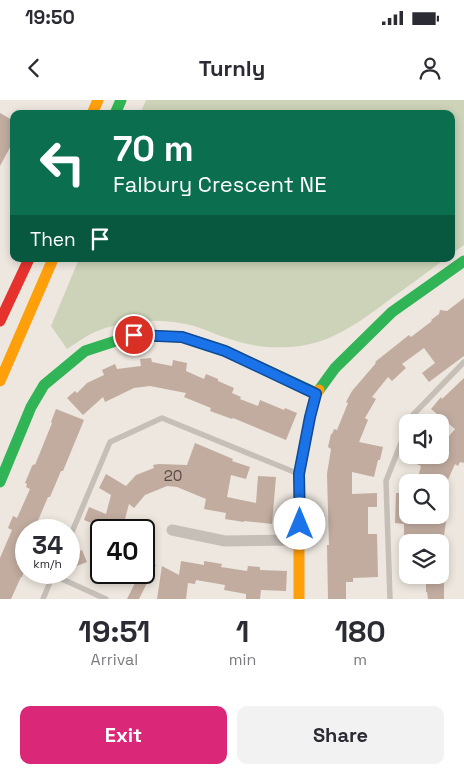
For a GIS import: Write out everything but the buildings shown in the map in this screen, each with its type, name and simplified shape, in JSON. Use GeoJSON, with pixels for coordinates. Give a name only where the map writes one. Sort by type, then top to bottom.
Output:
{"type":"FeatureCollection","features":[{"type":"Feature","properties":{"kind":"street"},"geometry":{"type":"LineString","coordinates":[[300,599],[299,474],[316,394],[335,368],[392,312],[464,261]]}},
{"type":"Feature","properties":{"kind":"street"},"geometry":{"type":"LineString","coordinates":[[0,321],[28,262]]}},
{"type":"Feature","properties":{"kind":"street"},"geometry":{"type":"LineString","coordinates":[[0,381],[52,262]]}},
{"type":"Feature","properties":{"kind":"street"},"geometry":{"type":"LineString","coordinates":[[0,482],[31,407],[44,385],[85,351],[134,335],[182,337],[225,351],[316,394]]}},
{"type":"Feature","properties":{"kind":"street"},"geometry":{"type":"LineString","coordinates":[[172,530],[225,541],[300,540]]}},
{"type":"Feature","properties":{"kind":"lane"},"geometry":{"type":"LineString","coordinates":[[414,414],[464,362]]}},
{"type":"Feature","properties":{"kind":"lane"},"geometry":{"type":"LineString","coordinates":[[77,519],[110,442],[162,418],[299,474]]}},
{"type":"Feature","properties":{"kind":"lane"},"geometry":{"type":"LineString","coordinates":[[390,599],[386,481],[399,447]]}},
{"type":"Feature","properties":{"kind":"lane"},"geometry":{"type":"LineString","coordinates":[[43,599],[50,584]]}},
{"type":"Feature","properties":{"kind":"lane"},"geometry":{"type":"LineString","coordinates":[[75,584],[106,599]]}},
{"type":"Feature","properties":{"kind":"green space"},"geometry":{"type":"Polygon","coordinates":[[[146,100],[464,100],[464,245],[455,251],[455,110],[142,110],[146,100]]]}},
{"type":"Feature","properties":{"kind":"green space"},"geometry":{"type":"Polygon","coordinates":[[[78,262],[441,262],[350,328],[326,339],[300,346],[258,346],[233,340],[183,323],[147,321],[111,326],[87,336],[67,349],[51,326],[78,262]]]}},
{"type":"Feature","properties":{"kind":"traffic: fast"},"geometry":{"type":"LineString","coordinates":[[117,110],[121,100]]}},
{"type":"Feature","properties":{"kind":"traffic: fast"},"geometry":{"type":"LineString","coordinates":[[319,390],[335,368],[392,312],[464,261]]}},
{"type":"Feature","properties":{"kind":"traffic: fast"},"geometry":{"type":"LineString","coordinates":[[0,482],[31,407],[44,385],[85,351],[134,335],[182,337],[225,351],[316,393]]}},
{"type":"Feature","properties":{"kind":"traffic: slow"},"geometry":{"type":"LineString","coordinates":[[94,110],[98,100]]}},
{"type":"Feature","properties":{"kind":"traffic: slow"},"geometry":{"type":"LineString","coordinates":[[0,381],[52,262]]}},
{"type":"Feature","properties":{"kind":"traffic: slow"},"geometry":{"type":"LineString","coordinates":[[299,599],[299,474],[310,417],[316,393],[319,390]]}},
{"type":"Feature","properties":{"kind":"traffic: jam"},"geometry":{"type":"LineString","coordinates":[[0,321],[28,262]]}},
{"type":"Feature","properties":{"kind":"route"},"geometry":{"type":"LineString","coordinates":[[134,335],[182,337],[225,351],[316,394],[299,474],[300,524]]}}]}
